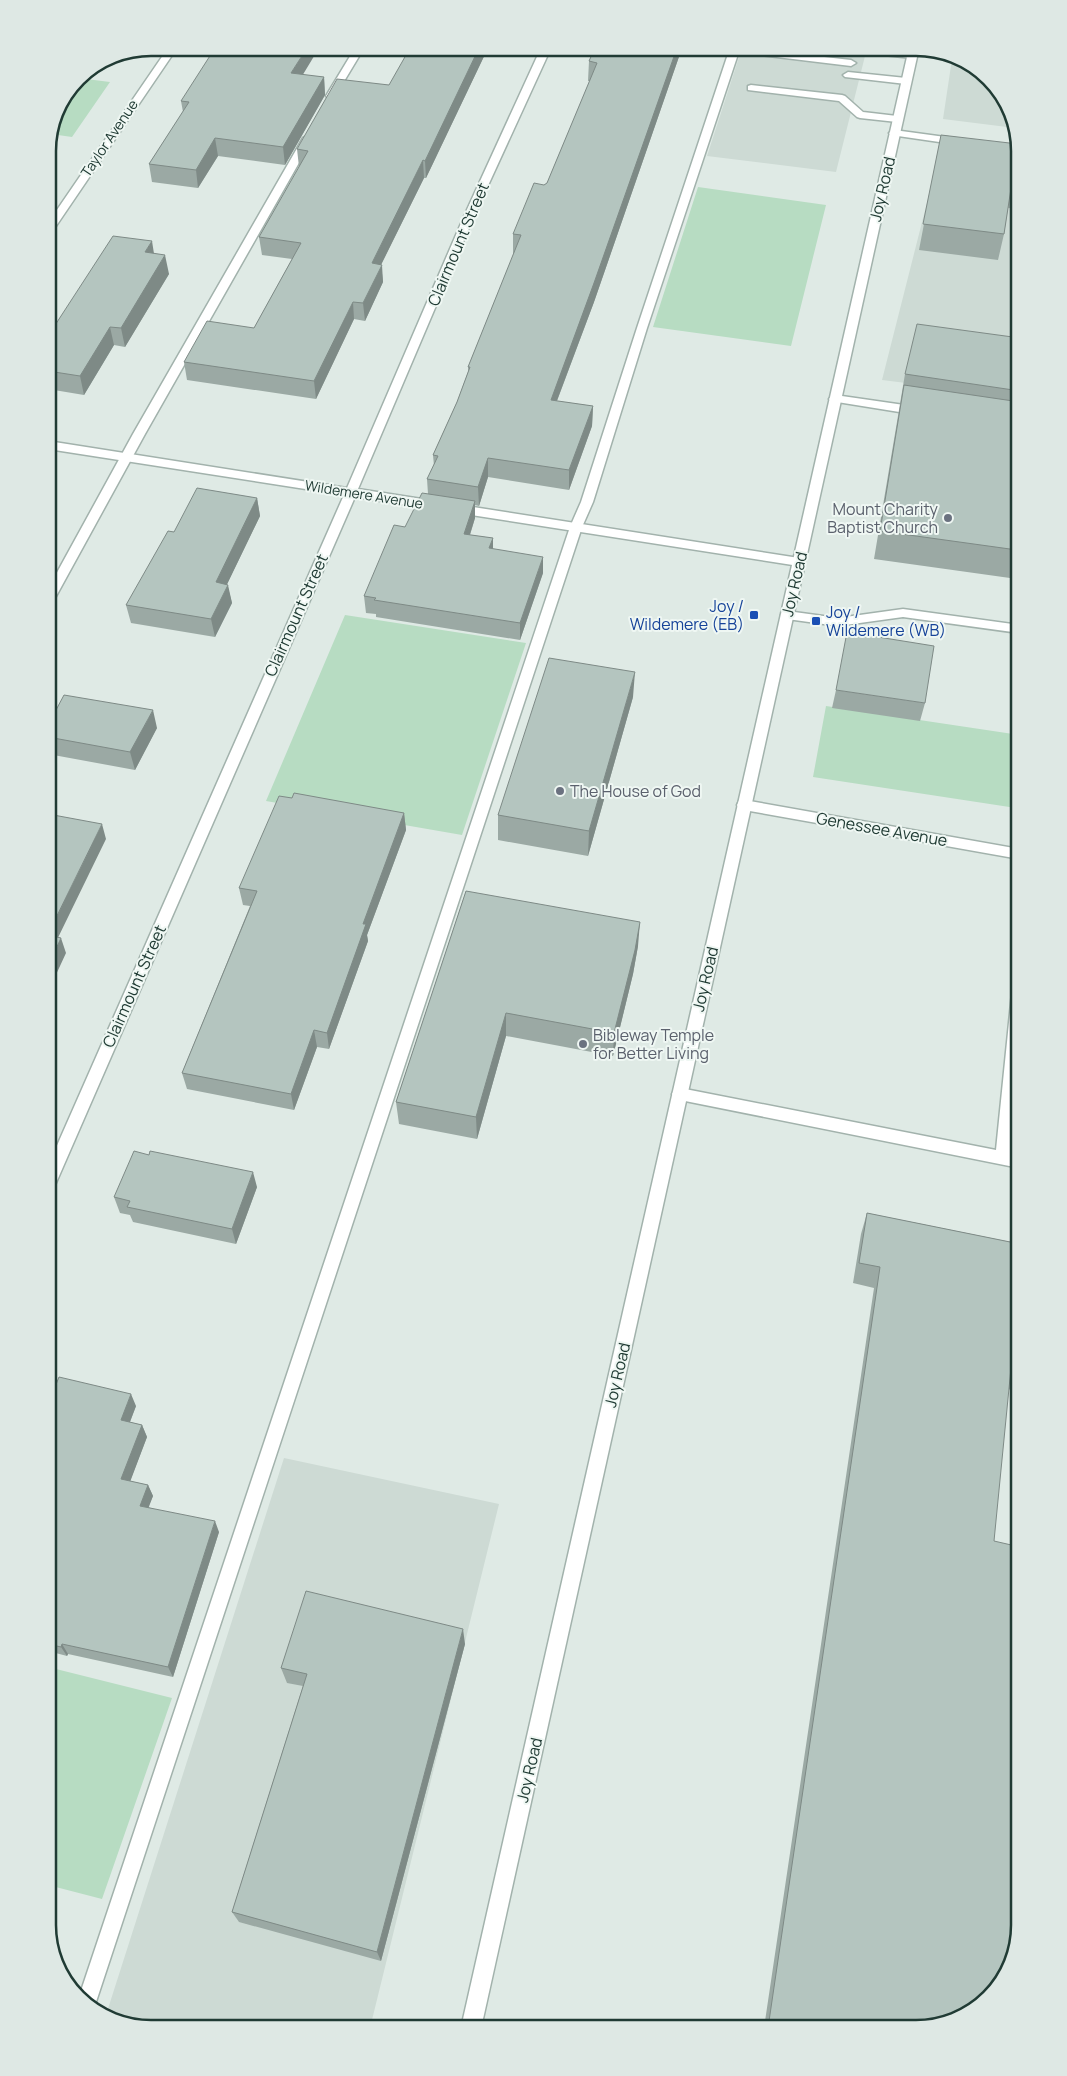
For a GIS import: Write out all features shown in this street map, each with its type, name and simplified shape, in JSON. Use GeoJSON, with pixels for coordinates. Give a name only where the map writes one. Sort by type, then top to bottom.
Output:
{"type":"FeatureCollection","features":[{"type":"Feature","properties":{"kind":"street","name":"Taylor Avenue"},"geometry":{"type":"LineString","coordinates":[[56,218],[167,56]]}},
{"type":"Feature","properties":{"kind":"street"},"geometry":{"type":"LineString","coordinates":[[325,108],[354,56]]}},
{"type":"Feature","properties":{"kind":"street","name":"Clairmount Street"},"geometry":{"type":"LineString","coordinates":[[56,1165],[362,468],[470,214],[542,56]]}},
{"type":"Feature","properties":{"kind":"street"},"geometry":{"type":"LineString","coordinates":[[89,1996],[576,527],[588,502],[642,328],[732,56]]}},
{"type":"Feature","properties":{"kind":"street"},"geometry":{"type":"LineString","coordinates":[[789,56],[851,63]]}},
{"type":"Feature","properties":{"kind":"street"},"geometry":{"type":"LineString","coordinates":[[853,56],[845,87],[860,115],[896,126],[970,143]]}},
{"type":"Feature","properties":{"kind":"street","name":"Joy Road"},"geometry":{"type":"LineString","coordinates":[[473,2020],[912,56]]}},
{"type":"Feature","properties":{"kind":"street"},"geometry":{"type":"LineString","coordinates":[[751,88],[845,87],[906,81]]}},
{"type":"Feature","properties":{"kind":"street"},"geometry":{"type":"LineString","coordinates":[[56,585],[126,457],[315,125]]}},
{"type":"Feature","properties":{"kind":"street"},"geometry":{"type":"LineString","coordinates":[[836,399],[934,413]]}},
{"type":"Feature","properties":{"kind":"street","name":"Wildemere Avenue"},"geometry":{"type":"LineString","coordinates":[[56,446],[799,562]]}},
{"type":"Feature","properties":{"kind":"street"},"geometry":{"type":"LineString","coordinates":[[787,615],[838,622],[903,613],[1011,628]]}},
{"type":"Feature","properties":{"kind":"street","name":"Genessee Avenue"},"geometry":{"type":"LineString","coordinates":[[744,805],[1011,852]]}},
{"type":"Feature","properties":{"kind":"street"},"geometry":{"type":"LineString","coordinates":[[1003,1158],[1011,1080]]}},
{"type":"Feature","properties":{"kind":"street"},"geometry":{"type":"LineString","coordinates":[[680,1094],[1011,1159]]}},
{"type":"Feature","properties":{"kind":"shaded area"},"geometry":{"type":"Polygon","coordinates":[[[739,56],[865,56],[836,172],[707,156],[739,56]]]}},
{"type":"Feature","properties":{"kind":"shaded area"},"geometry":{"type":"Polygon","coordinates":[[[951,63],[968,72],[983,84],[998,104],[1007,127],[943,119],[951,63]]]}},
{"type":"Feature","properties":{"kind":"shaded area"},"geometry":{"type":"Polygon","coordinates":[[[937,163],[1011,172],[1011,396],[882,380],[937,163]]]}},
{"type":"Feature","properties":{"kind":"shaded area"},"geometry":{"type":"Polygon","coordinates":[[[284,1458],[499,1504],[372,2020],[145,2020],[121,2015],[108,2009],[284,1458]]]}},
{"type":"Feature","properties":{"kind":"green space"},"geometry":{"type":"Polygon","coordinates":[[[90,79],[110,82],[72,137],[58,135],[66,109],[72,99],[90,79]]]}},
{"type":"Feature","properties":{"kind":"green space"},"geometry":{"type":"Polygon","coordinates":[[[698,187],[826,205],[791,346],[653,327],[698,187]]]}},
{"type":"Feature","properties":{"kind":"green space"},"geometry":{"type":"Polygon","coordinates":[[[345,615],[526,643],[462,835],[266,801],[345,615]]]}},
{"type":"Feature","properties":{"kind":"green space"},"geometry":{"type":"Polygon","coordinates":[[[826,706],[1011,734],[1011,807],[813,777],[826,706]]]}},
{"type":"Feature","properties":{"kind":"green space"},"geometry":{"type":"Polygon","coordinates":[[[56,1669],[172,1698],[102,1899],[56,1887],[56,1669]]]}},
{"type":"Feature","properties":{"kind":"building"},"geometry":{"type":"Polygon","coordinates":[[[210,56],[302,56],[291,73],[324,77],[283,147],[215,138],[196,170],[149,164],[189,102],[181,101],[210,56]]]}},
{"type":"Feature","properties":{"kind":"building"},"geometry":{"type":"Polygon","coordinates":[[[405,56],[475,56],[425,161],[423,160],[372,263],[382,265],[363,303],[353,302],[314,381],[184,362],[207,321],[254,328],[301,243],[259,237],[308,151],[297,149],[337,79],[389,85],[405,56]]]}},
{"type":"Feature","properties":{"kind":"building"},"geometry":{"type":"Polygon","coordinates":[[[591,56],[674,56],[551,400],[593,406],[569,470],[488,458],[478,487],[427,479],[438,456],[433,455],[457,402],[470,367],[468,367],[521,235],[513,234],[534,183],[544,185],[547,183],[597,63],[589,61],[591,56]]]}},
{"type":"Feature","properties":{"kind":"building"},"geometry":{"type":"Polygon","coordinates":[[[941,135],[1010,143],[1011,188],[1004,234],[923,224],[941,135]]]}},
{"type":"Feature","properties":{"kind":"building"},"geometry":{"type":"Polygon","coordinates":[[[113,236],[152,241],[145,252],[165,255],[121,328],[110,327],[80,376],[56,372],[56,324],[113,236]]]}},
{"type":"Feature","properties":{"kind":"building"},"geometry":{"type":"Polygon","coordinates":[[[917,324],[1011,337],[1011,390],[905,374],[917,324]]]}},
{"type":"Feature","properties":{"kind":"building","name":"Mount Charity Baptist Church"},"geometry":{"type":"Polygon","coordinates":[[[904,385],[1011,401],[1011,549],[880,531],[904,385]]]}},
{"type":"Feature","properties":{"kind":"building"},"geometry":{"type":"Polygon","coordinates":[[[197,488],[257,498],[216,582],[228,585],[211,619],[126,605],[168,531],[174,532],[197,488]]]}},
{"type":"Feature","properties":{"kind":"building"},"geometry":{"type":"Polygon","coordinates":[[[422,493],[475,501],[464,534],[493,538],[489,548],[543,557],[520,623],[374,600],[376,598],[364,596],[394,525],[405,527],[422,493]]]}},
{"type":"Feature","properties":{"kind":"building"},"geometry":{"type":"Polygon","coordinates":[[[847,632],[934,646],[925,703],[836,690],[847,632]]]}},
{"type":"Feature","properties":{"kind":"building","name":"The House of God"},"geometry":{"type":"Polygon","coordinates":[[[549,658],[635,672],[589,831],[498,815],[549,658]]]}},
{"type":"Feature","properties":{"kind":"building"},"geometry":{"type":"Polygon","coordinates":[[[64,695],[153,710],[130,752],[56,738],[56,710],[64,695]]]}},
{"type":"Feature","properties":{"kind":"building"},"geometry":{"type":"Polygon","coordinates":[[[294,793],[404,813],[363,924],[366,924],[327,1033],[314,1030],[291,1094],[182,1073],[257,891],[239,888],[279,796],[292,798],[294,793]]]}},
{"type":"Feature","properties":{"kind":"building"},"geometry":{"type":"Polygon","coordinates":[[[56,815],[102,824],[56,918],[56,815]]]}},
{"type":"Feature","properties":{"kind":"building","name":"Bibleway Temple for Better Living"},"geometry":{"type":"Polygon","coordinates":[[[466,891],[640,922],[635,950],[614,1033],[506,1013],[476,1117],[396,1102],[466,891]]]}},
{"type":"Feature","properties":{"kind":"building"},"geometry":{"type":"Polygon","coordinates":[[[56,937],[61,938],[56,949],[56,937]]]}},
{"type":"Feature","properties":{"kind":"building"},"geometry":{"type":"Polygon","coordinates":[[[134,1151],[149,1155],[150,1151],[253,1172],[232,1229],[127,1207],[130,1201],[114,1197],[134,1151]]]}},
{"type":"Feature","properties":{"kind":"building"},"geometry":{"type":"Polygon","coordinates":[[[867,1213],[1011,1242],[1011,1368],[994,1541],[1011,1545],[1010,1937],[1001,1967],[995,1977],[978,1996],[958,2010],[922,2020],[769,2020],[880,1267],[859,1263],[867,1213]]]}},
{"type":"Feature","properties":{"kind":"building"},"geometry":{"type":"Polygon","coordinates":[[[59,1377],[131,1394],[121,1420],[142,1425],[121,1479],[148,1485],[140,1506],[215,1521],[168,1667],[62,1644],[61,1647],[56,1646],[56,1384],[59,1377]]]}},
{"type":"Feature","properties":{"kind":"building"},"geometry":{"type":"Polygon","coordinates":[[[306,1591],[463,1629],[377,1952],[232,1912],[307,1674],[281,1668],[306,1591]]]}},
{"type":"Feature","properties":{"kind":"place","name":"Mount Charity Baptist Church"},"geometry":{"type":"Point","coordinates":[948,518]}},
{"type":"Feature","properties":{"kind":"place","name":"Joy / Wildemere (EB)"},"geometry":{"type":"Point","coordinates":[754,615]}},
{"type":"Feature","properties":{"kind":"place","name":"Joy / Wildemere (WB)"},"geometry":{"type":"Point","coordinates":[816,621]}},
{"type":"Feature","properties":{"kind":"place","name":"The House of God"},"geometry":{"type":"Point","coordinates":[560,791]}},
{"type":"Feature","properties":{"kind":"place","name":"Bibleway Temple for Better Living"},"geometry":{"type":"Point","coordinates":[583,1044]}}]}
